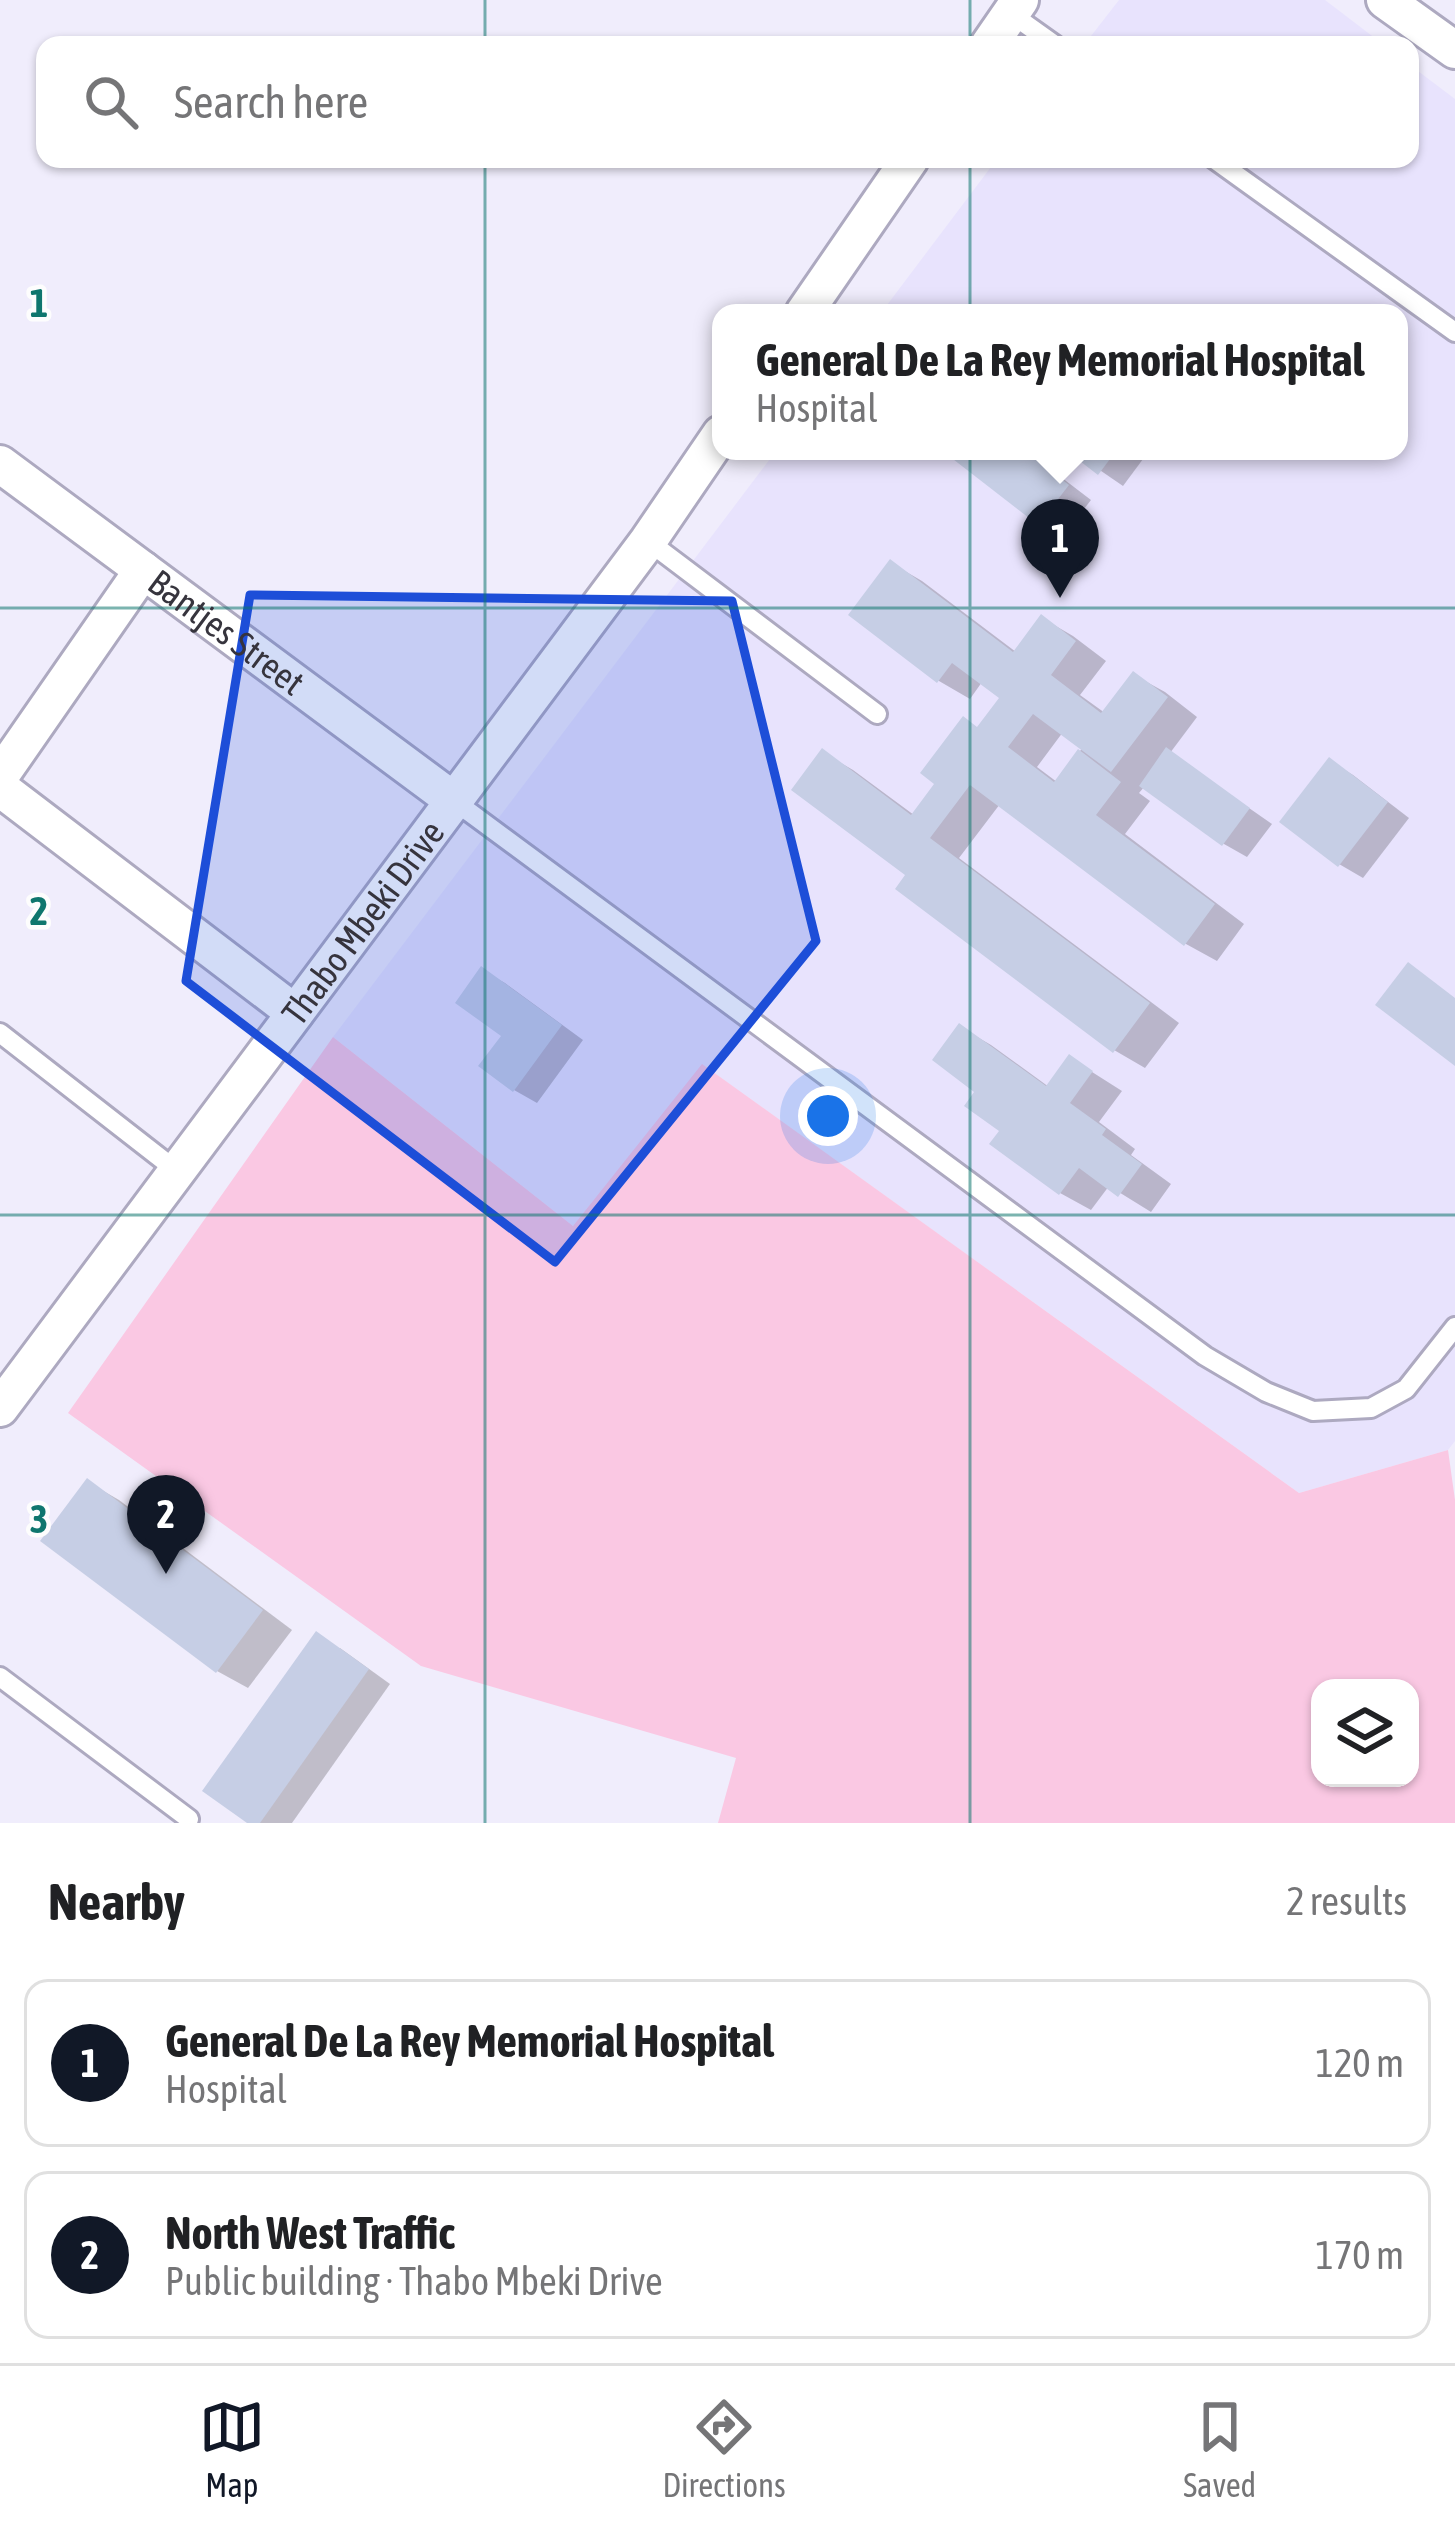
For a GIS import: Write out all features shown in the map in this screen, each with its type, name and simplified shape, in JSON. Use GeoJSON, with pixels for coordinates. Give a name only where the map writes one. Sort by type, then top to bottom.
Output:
{"type":"FeatureCollection","features":[{"type":"Feature","properties":{"kind":"street"},"geometry":{"type":"LineString","coordinates":[[1385,0],[1455,50]]}},
{"type":"Feature","properties":{"kind":"street"},"geometry":{"type":"LineString","coordinates":[[992,36],[1008,4]]}},
{"type":"Feature","properties":{"kind":"street"},"geometry":{"type":"LineString","coordinates":[[810,304],[904,168]]}},
{"type":"Feature","properties":{"kind":"street","name":"Thabo Mbeki Drive"},"geometry":{"type":"LineString","coordinates":[[0,1408],[648,541],[712,447]]}},
{"type":"Feature","properties":{"kind":"street","name":"Bantjes Street"},"geometry":{"type":"LineString","coordinates":[[0,464],[453,800]]}},
{"type":"Feature","properties":{"kind":"street"},"geometry":{"type":"LineString","coordinates":[[0,776],[143,570]]}},
{"type":"Feature","properties":{"kind":"street"},"geometry":{"type":"LineString","coordinates":[[0,788],[295,1013]]}},
{"type":"Feature","properties":{"kind":"lane"},"geometry":{"type":"LineString","coordinates":[[1008,4],[1045,36]]}},
{"type":"Feature","properties":{"kind":"lane"},"geometry":{"type":"LineString","coordinates":[[1227,168],[1455,332]]}},
{"type":"Feature","properties":{"kind":"lane"},"geometry":{"type":"LineString","coordinates":[[648,541],[877,714]]}},
{"type":"Feature","properties":{"kind":"lane"},"geometry":{"type":"LineString","coordinates":[[453,800],[1205,1356],[1266,1392],[1313,1411],[1371,1408],[1406,1389],[1455,1328]]}},
{"type":"Feature","properties":{"kind":"lane"},"geometry":{"type":"LineString","coordinates":[[0,1033],[177,1171]]}},
{"type":"Feature","properties":{"kind":"lane"},"geometry":{"type":"LineString","coordinates":[[0,1677],[189,1819]]}},
{"type":"Feature","properties":{"kind":"highlighted area"},"geometry":{"type":"Polygon","coordinates":[[[250,595],[732,601],[816,941],[555,1262],[186,981],[250,595]]]}},
{"type":"Feature","properties":{"kind":"shaded area"},"geometry":{"type":"Polygon","coordinates":[[[1119,0],[1325,0],[1372,36],[1091,36],[1119,0]]]}},
{"type":"Feature","properties":{"kind":"shaded area"},"geometry":{"type":"Polygon","coordinates":[[[1419,72],[1455,99],[1455,1441],[1448,1450],[1299,1493],[703,1065],[573,1226],[333,1037],[769,460],[1408,460],[1408,304],[888,304],[990,168],[1419,168],[1419,72]]]}},
{"type":"Feature","properties":{"kind":"shaded area"},"geometry":{"type":"Polygon","coordinates":[[[333,1037],[573,1226],[702,1064],[1299,1493],[1448,1450],[1455,1500],[1455,1823],[718,1823],[736,1758],[421,1666],[68,1413],[333,1037]]]}},
{"type":"Feature","properties":{"kind":"building"},"geometry":{"type":"Polygon","coordinates":[[[954,460],[1037,460],[1069,485],[1038,525],[954,460]]]}},
{"type":"Feature","properties":{"kind":"building"},"geometry":{"type":"Polygon","coordinates":[[[1079,460],[1109,460],[1098,475],[1079,460]]]}},
{"type":"Feature","properties":{"kind":"building"},"geometry":{"type":"Polygon","coordinates":[[[890,559],[1013,652],[1041,614],[1076,641],[1051,675],[1101,713],[1133,671],[1168,697],[1111,772],[1033,714],[1008,747],[1054,782],[1078,749],[1121,782],[1096,815],[1215,904],[1184,946],[970,785],[930,838],[1150,1003],[1113,1053],[895,889],[905,875],[791,790],[822,748],[911,815],[934,784],[920,773],[963,716],[977,727],[999,698],[952,663],[937,683],[848,615],[890,559]]]}},
{"type":"Feature","properties":{"kind":"building"},"geometry":{"type":"Polygon","coordinates":[[[1166,747],[1250,808],[1222,846],[1139,786],[1166,747]]]}},
{"type":"Feature","properties":{"kind":"building"},"geometry":{"type":"Polygon","coordinates":[[[1329,757],[1388,802],[1338,867],[1279,822],[1329,757]]]}},
{"type":"Feature","properties":{"kind":"building"},"geometry":{"type":"Polygon","coordinates":[[[1408,962],[1455,998],[1455,1066],[1375,1005],[1408,962]]]}},
{"type":"Feature","properties":{"kind":"building"},"geometry":{"type":"Polygon","coordinates":[[[481,966],[562,1025],[513,1092],[478,1066],[501,1036],[455,1003],[481,966]]]}},
{"type":"Feature","properties":{"kind":"building"},"geometry":{"type":"Polygon","coordinates":[[[959,1023],[1046,1086],[1069,1054],[1093,1071],[1070,1103],[1106,1129],[1102,1135],[1142,1164],[1118,1197],[1079,1168],[1059,1195],[989,1144],[999,1131],[964,1106],[974,1092],[932,1060],[959,1023]]]}},
{"type":"Feature","properties":{"kind":"building"},"geometry":{"type":"Polygon","coordinates":[[[87,1478],[263,1610],[216,1673],[40,1541],[87,1478]]]}},
{"type":"Feature","properties":{"kind":"building"},"geometry":{"type":"Polygon","coordinates":[[[316,1631],[369,1669],[260,1823],[247,1823],[202,1791],[316,1631]]]}},
{"type":"Feature","properties":{"kind":"place","name":"General De La Rey Memorial Hospital"},"geometry":{"type":"Point","coordinates":[1060,598]}},
{"type":"Feature","properties":{"kind":"place","name":"North West Traffic"},"geometry":{"type":"Point","coordinates":[166,1574]}}]}
